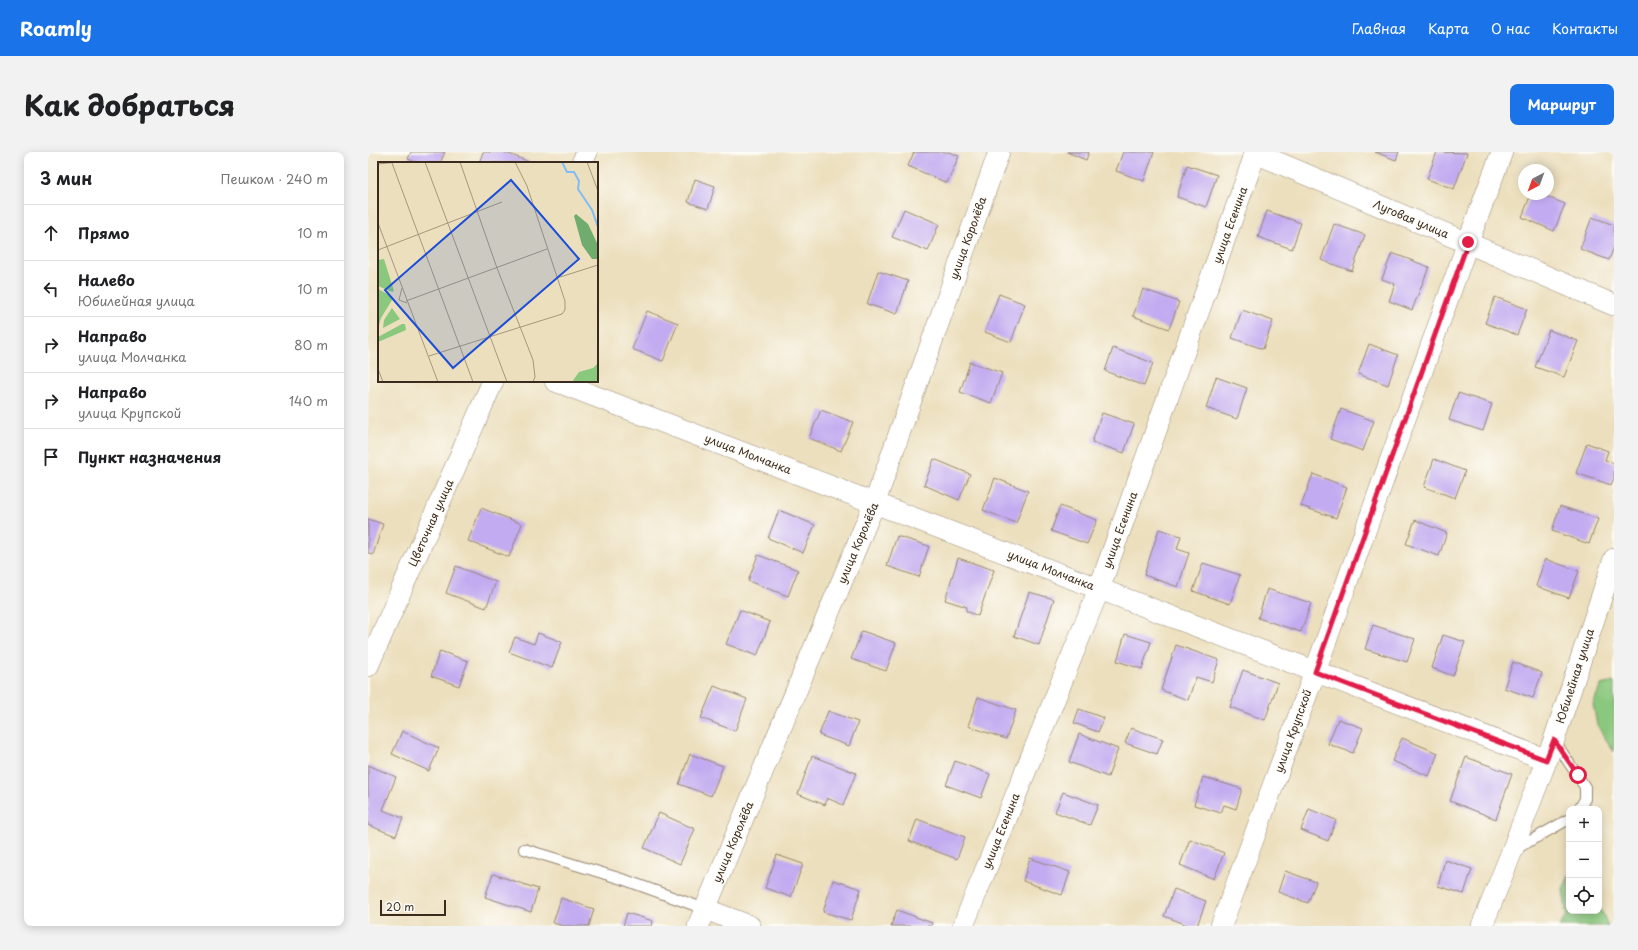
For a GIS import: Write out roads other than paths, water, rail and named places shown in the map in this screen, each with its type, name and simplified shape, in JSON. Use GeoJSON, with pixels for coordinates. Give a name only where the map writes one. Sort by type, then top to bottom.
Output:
{"type":"FeatureCollection","features":[{"type":"Feature","properties":{"kind":"street"},"geometry":{"type":"LineString","coordinates":[[582,162],[587,152]]}},
{"type":"Feature","properties":{"kind":"street","name":"улица Королёва"},"geometry":{"type":"LineString","coordinates":[[701,918],[875,502],[999,152]]}},
{"type":"Feature","properties":{"kind":"street","name":"Луговая улица"},"geometry":{"type":"LineString","coordinates":[[1255,152],[1614,305]]}},
{"type":"Feature","properties":{"kind":"street","name":"улица Есенина"},"geometry":{"type":"LineString","coordinates":[[963,926],[1099,589],[1255,152]]}},
{"type":"Feature","properties":{"kind":"street","name":"улица Крупской"},"geometry":{"type":"LineString","coordinates":[[1221,926],[1315,672],[1468,242],[1502,152]]}},
{"type":"Feature","properties":{"kind":"street","name":"Цветочная улица"},"geometry":{"type":"LineString","coordinates":[[368,666],[493,382]]}},
{"type":"Feature","properties":{"kind":"street","name":"улица Молчанка"},"geometry":{"type":"LineString","coordinates":[[558,382],[875,502],[1546,760]]}},
{"type":"Feature","properties":{"kind":"street","name":"Юбилейная улица"},"geometry":{"type":"LineString","coordinates":[[1482,926],[1554,740],[1614,558]]}},
{"type":"Feature","properties":{"kind":"street"},"geometry":{"type":"LineString","coordinates":[[701,918],[750,926]]}},
{"type":"Feature","properties":{"kind":"lane"},"geometry":{"type":"LineString","coordinates":[[1554,740],[1585,786],[1585,799],[1581,806]]}},
{"type":"Feature","properties":{"kind":"lane"},"geometry":{"type":"LineString","coordinates":[[1512,851],[1566,821]]}},
{"type":"Feature","properties":{"kind":"lane"},"geometry":{"type":"LineString","coordinates":[[524,849],[625,880],[701,918]]}}]}
